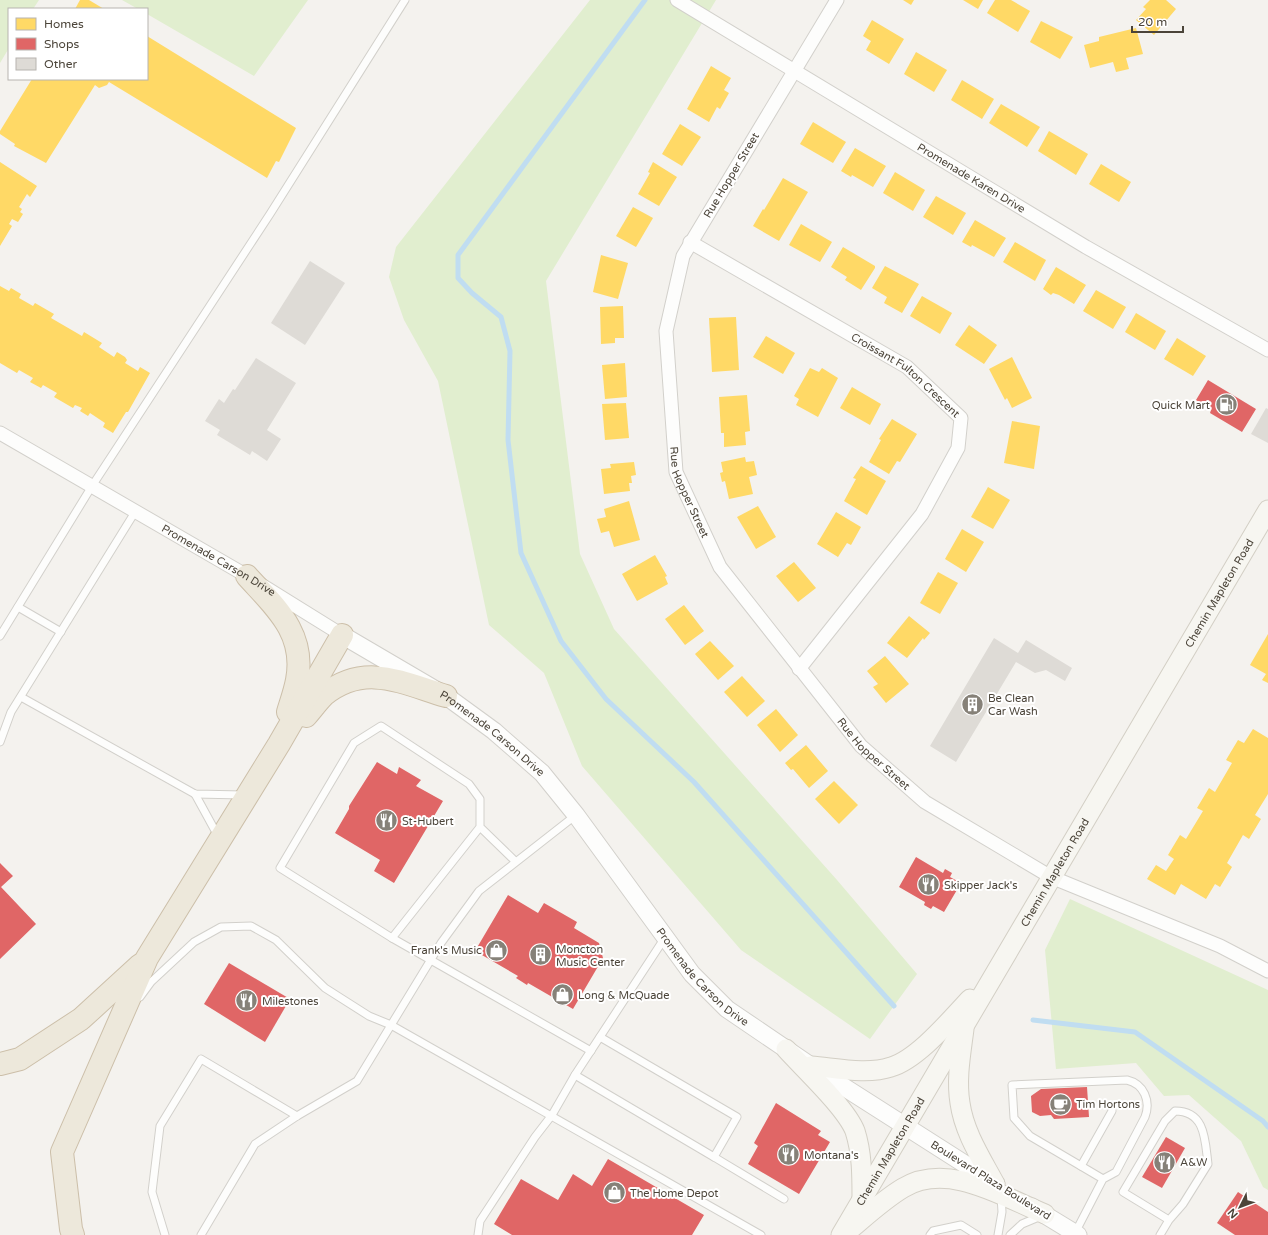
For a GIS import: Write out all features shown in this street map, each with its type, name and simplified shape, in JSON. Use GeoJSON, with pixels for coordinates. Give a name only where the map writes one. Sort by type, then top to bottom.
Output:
{"type":"FeatureCollection","features":[{"type":"Feature","properties":{"kind":"highway"},"geometry":{"type":"LineString","coordinates":[[247,576],[284,617],[296,639],[299,660],[298,679],[279,744]]}},
{"type":"Feature","properties":{"kind":"highway"},"geometry":{"type":"LineString","coordinates":[[73,1235],[62,1152],[147,958],[279,744],[342,635]]}},
{"type":"Feature","properties":{"kind":"highway"},"geometry":{"type":"LineString","coordinates":[[279,744],[324,696],[344,682],[366,676],[390,679],[446,696]]}},
{"type":"Feature","properties":{"kind":"highway"},"geometry":{"type":"LineString","coordinates":[[0,1064],[20,1059],[81,1019],[147,958]]}},
{"type":"Feature","properties":{"kind":"main road","name":"Chemin Mapleton Road"},"geometry":{"type":"LineString","coordinates":[[842,1235],[965,1022],[1268,510]]}},
{"type":"Feature","properties":{"kind":"main road"},"geometry":{"type":"LineString","coordinates":[[811,1066],[867,1070],[892,1067],[914,1054],[990,980]]}},
{"type":"Feature","properties":{"kind":"main road"},"geometry":{"type":"LineString","coordinates":[[965,1022],[959,1080],[960,1102],[963,1118],[974,1146],[998,1190]]}},
{"type":"Feature","properties":{"kind":"main road"},"geometry":{"type":"LineString","coordinates":[[786,1049],[837,1104],[854,1130],[860,1152],[862,1199]]}},
{"type":"Feature","properties":{"kind":"main road"},"geometry":{"type":"LineString","coordinates":[[842,1235],[903,1188],[924,1179],[944,1178],[998,1190],[1045,1214]]}},
{"type":"Feature","properties":{"kind":"street","name":"Promenade Karen Drive"},"geometry":{"type":"LineString","coordinates":[[677,0],[1093,251],[1268,350]]}},
{"type":"Feature","properties":{"kind":"street","name":"Rue Hopper Street"},"geometry":{"type":"LineString","coordinates":[[837,0],[690,242],[683,256],[666,331],[676,472],[720,567],[861,746],[925,802],[1051,877],[1220,946],[1268,971]]}},
{"type":"Feature","properties":{"kind":"street","name":"Croissant Fulton Crescent"},"geometry":{"type":"LineString","coordinates":[[690,242],[907,367],[961,418],[958,448],[922,514],[799,669]]}},
{"type":"Feature","properties":{"kind":"street","name":"Promenade Carson Drive"},"geometry":{"type":"LineString","coordinates":[[0,433],[247,576],[342,635],[446,696],[494,731],[542,774],[576,814],[664,938],[692,974],[727,1009],[811,1066],[904,1126]]}},
{"type":"Feature","properties":{"kind":"street","name":"Boulevard Plaza Boulevard"},"geometry":{"type":"LineString","coordinates":[[904,1126],[998,1190]]}},
{"type":"Feature","properties":{"kind":"street","name":"Boulevard Plaza Boulevard"},"geometry":{"type":"LineString","coordinates":[[1045,1214],[1076,1234]]}},
{"type":"Feature","properties":{"kind":"lane"},"geometry":{"type":"LineString","coordinates":[[0,636],[92,486],[270,214],[405,0]]}},
{"type":"Feature","properties":{"kind":"lane"},"geometry":{"type":"LineString","coordinates":[[0,742],[7,721],[21,697],[135,512]]}},
{"type":"Feature","properties":{"kind":"lane"},"geometry":{"type":"LineString","coordinates":[[18,607],[61,632]]}},
{"type":"Feature","properties":{"kind":"lane"},"geometry":{"type":"LineString","coordinates":[[21,697],[195,794],[247,795]]}},
{"type":"Feature","properties":{"kind":"lane"},"geometry":{"type":"LineString","coordinates":[[392,938],[480,827],[480,799],[469,784],[381,726],[354,743],[280,868],[392,938],[591,1051]]}},
{"type":"Feature","properties":{"kind":"lane"},"geometry":{"type":"LineString","coordinates":[[195,794],[220,839]]}},
{"type":"Feature","properties":{"kind":"lane"},"geometry":{"type":"LineString","coordinates":[[201,1235],[255,1144],[297,1116],[357,1082],[441,943],[479,891],[576,814]]}},
{"type":"Feature","properties":{"kind":"lane"},"geometry":{"type":"LineString","coordinates":[[480,827],[515,861]]}},
{"type":"Feature","properties":{"kind":"lane"},"geometry":{"type":"LineString","coordinates":[[114,1034],[151,982],[194,942],[221,927],[251,926],[276,940],[325,988],[369,1016],[391,1025],[761,1235]]}},
{"type":"Feature","properties":{"kind":"lane"},"geometry":{"type":"LineString","coordinates":[[478,1235],[480,1221],[535,1137],[552,1115],[575,1075],[664,938]]}},
{"type":"Feature","properties":{"kind":"lane"},"geometry":{"type":"LineString","coordinates":[[600,1037],[737,1117],[714,1157]]}},
{"type":"Feature","properties":{"kind":"lane"},"geometry":{"type":"LineString","coordinates":[[165,1235],[152,1192],[160,1126],[201,1059],[297,1116]]}},
{"type":"Feature","properties":{"kind":"lane"},"geometry":{"type":"LineString","coordinates":[[575,1075],[784,1199]]}},
{"type":"Feature","properties":{"kind":"lane"},"geometry":{"type":"LineString","coordinates":[[1076,1234],[1103,1179],[1116,1172],[1147,1111],[1147,1099],[1139,1085],[1127,1080],[1012,1085],[1014,1118],[1030,1136],[1103,1179]]}},
{"type":"Feature","properties":{"kind":"lane"},"geometry":{"type":"LineString","coordinates":[[1081,1166],[1112,1110]]}},
{"type":"Feature","properties":{"kind":"lane"},"geometry":{"type":"LineString","coordinates":[[1160,1235],[1169,1220],[1183,1204],[1208,1164],[1201,1123],[1197,1118],[1188,1113],[1176,1111],[1165,1121],[1123,1192],[1169,1220]]}},
{"type":"Feature","properties":{"kind":"lane"},"geometry":{"type":"LineString","coordinates":[[998,1190],[1002,1212],[998,1235]]}},
{"type":"Feature","properties":{"kind":"lane"},"geometry":{"type":"LineString","coordinates":[[1010,1235],[1022,1224],[1045,1214]]}},
{"type":"Feature","properties":{"kind":"lane"},"geometry":{"type":"LineString","coordinates":[[930,1235],[933,1231],[961,1225],[977,1235]]}},
{"type":"Feature","properties":{"kind":"green space"},"geometry":{"type":"Polygon","coordinates":[[[0,0],[39,0],[34,8],[8,8],[8,50],[0,63],[0,0]]]}},
{"type":"Feature","properties":{"kind":"green space"},"geometry":{"type":"Polygon","coordinates":[[[122,0],[308,0],[254,76],[148,15],[148,8],[136,8],[122,0]]]}},
{"type":"Feature","properties":{"kind":"green space"},"geometry":{"type":"Polygon","coordinates":[[[590,0],[716,0],[546,281],[580,554],[614,629],[837,880],[917,974],[870,1039],[741,950],[582,766],[544,673],[489,625],[438,381],[404,320],[389,277],[396,247],[590,0]]]}},
{"type":"Feature","properties":{"kind":"green space"},"geometry":{"type":"Polygon","coordinates":[[[1070,899],[1268,990],[1268,1190],[1263,1187],[1241,1141],[1189,1095],[1164,1096],[1136,1063],[1056,1069],[1045,950],[1070,899]]]}},
{"type":"Feature","properties":{"kind":"building: Homes"},"geometry":{"type":"Polygon","coordinates":[[[80,0],[89,0],[102,8],[76,8],[80,0]]]}},
{"type":"Feature","properties":{"kind":"building: Homes"},"geometry":{"type":"Polygon","coordinates":[[[903,0],[914,0],[911,5],[903,0]]]}},
{"type":"Feature","properties":{"kind":"building: Homes"},"geometry":{"type":"Polygon","coordinates":[[[963,0],[983,0],[978,9],[963,0]]]}},
{"type":"Feature","properties":{"kind":"building: Homes"},"geometry":{"type":"Polygon","coordinates":[[[995,0],[1011,0],[1030,11],[1018,32],[987,13],[995,0]]]}},
{"type":"Feature","properties":{"kind":"building: Homes"},"geometry":{"type":"Polygon","coordinates":[[[1150,0],[1166,0],[1176,9],[1154,35],[1136,20],[1146,9],[1143,7],[1150,0]]]}},
{"type":"Feature","properties":{"kind":"building: Homes"},"geometry":{"type":"Polygon","coordinates":[[[872,20],[904,39],[889,64],[866,50],[871,41],[863,36],[872,20]]]}},
{"type":"Feature","properties":{"kind":"building: Homes"},"geometry":{"type":"Polygon","coordinates":[[[1041,21],[1073,37],[1060,59],[1030,42],[1041,21]]]}},
{"type":"Feature","properties":{"kind":"building: Homes"},"geometry":{"type":"Polygon","coordinates":[[[1136,28],[1143,54],[1126,58],[1129,69],[1116,72],[1113,62],[1090,68],[1084,45],[1099,41],[1099,37],[1136,28]]]}},
{"type":"Feature","properties":{"kind":"building: Homes"},"geometry":{"type":"Polygon","coordinates":[[[148,37],[296,128],[279,162],[276,161],[267,178],[109,82],[107,85],[99,88],[95,85],[46,163],[14,146],[15,144],[0,134],[0,131],[31,80],[148,80],[148,37]]]}},
{"type":"Feature","properties":{"kind":"building: Homes"},"geometry":{"type":"Polygon","coordinates":[[[916,52],[947,70],[934,92],[904,74],[916,52]]]}},
{"type":"Feature","properties":{"kind":"building: Homes"},"geometry":{"type":"Polygon","coordinates":[[[711,66],[731,78],[724,90],[729,93],[720,109],[717,107],[709,122],[687,109],[711,66]]]}},
{"type":"Feature","properties":{"kind":"building: Homes"},"geometry":{"type":"Polygon","coordinates":[[[962,80],[994,99],[982,119],[951,100],[962,80]]]}},
{"type":"Feature","properties":{"kind":"building: Homes"},"geometry":{"type":"Polygon","coordinates":[[[1001,104],[1040,127],[1027,147],[989,123],[1001,104]]]}},
{"type":"Feature","properties":{"kind":"building: Homes"},"geometry":{"type":"Polygon","coordinates":[[[813,122],[846,142],[833,163],[800,144],[813,122]]]}},
{"type":"Feature","properties":{"kind":"building: Homes"},"geometry":{"type":"Polygon","coordinates":[[[680,124],[701,137],[682,166],[662,154],[680,124]]]}},
{"type":"Feature","properties":{"kind":"building: Homes"},"geometry":{"type":"Polygon","coordinates":[[[1049,131],[1088,154],[1076,175],[1038,151],[1049,131]]]}},
{"type":"Feature","properties":{"kind":"building: Homes"},"geometry":{"type":"Polygon","coordinates":[[[855,148],[886,166],[873,187],[852,175],[851,177],[841,171],[855,148]]]}},
{"type":"Feature","properties":{"kind":"building: Homes"},"geometry":{"type":"Polygon","coordinates":[[[0,162],[37,186],[30,197],[27,194],[19,207],[22,209],[20,212],[23,214],[18,222],[12,219],[9,224],[12,226],[0,246],[0,162]]]}},
{"type":"Feature","properties":{"kind":"building: Homes"},"geometry":{"type":"Polygon","coordinates":[[[653,162],[677,177],[659,206],[638,194],[650,173],[648,172],[653,162]]]}},
{"type":"Feature","properties":{"kind":"building: Homes"},"geometry":{"type":"Polygon","coordinates":[[[1101,164],[1131,182],[1119,202],[1089,184],[1101,164]]]}},
{"type":"Feature","properties":{"kind":"building: Homes"},"geometry":{"type":"Polygon","coordinates":[[[895,172],[925,190],[913,211],[883,193],[895,172]]]}},
{"type":"Feature","properties":{"kind":"building: Homes"},"geometry":{"type":"Polygon","coordinates":[[[783,178],[808,192],[779,241],[753,226],[783,178]]]}},
{"type":"Feature","properties":{"kind":"building: Homes"},"geometry":{"type":"Polygon","coordinates":[[[936,196],[966,213],[953,235],[923,217],[936,196]]]}},
{"type":"Feature","properties":{"kind":"building: Homes"},"geometry":{"type":"Polygon","coordinates":[[[633,207],[653,218],[636,247],[616,236],[633,207]]]}},
{"type":"Feature","properties":{"kind":"building: Homes"},"geometry":{"type":"Polygon","coordinates":[[[975,220],[1006,238],[994,257],[972,245],[971,247],[962,242],[975,220]]]}},
{"type":"Feature","properties":{"kind":"building: Homes"},"geometry":{"type":"Polygon","coordinates":[[[801,224],[832,242],[820,262],[789,245],[801,224]]]}},
{"type":"Feature","properties":{"kind":"building: Homes"},"geometry":{"type":"Polygon","coordinates":[[[1015,242],[1046,260],[1035,281],[1003,262],[1015,242]]]}},
{"type":"Feature","properties":{"kind":"building: Homes"},"geometry":{"type":"Polygon","coordinates":[[[843,247],[875,266],[861,290],[845,280],[847,277],[831,267],[843,247]]]}},
{"type":"Feature","properties":{"kind":"building: Homes"},"geometry":{"type":"Polygon","coordinates":[[[601,255],[628,263],[618,299],[593,292],[601,255]]]}},
{"type":"Feature","properties":{"kind":"building: Homes"},"geometry":{"type":"Polygon","coordinates":[[[885,266],[919,284],[902,313],[884,303],[887,297],[872,288],[885,266]]]}},
{"type":"Feature","properties":{"kind":"building: Homes"},"geometry":{"type":"Polygon","coordinates":[[[1056,267],[1086,285],[1074,304],[1059,295],[1053,293],[1051,295],[1043,289],[1056,267]]]}},
{"type":"Feature","properties":{"kind":"building: Homes"},"geometry":{"type":"Polygon","coordinates":[[[0,286],[9,291],[11,288],[21,294],[19,298],[33,306],[35,303],[54,314],[51,318],[82,336],[84,332],[102,343],[99,347],[114,357],[117,352],[125,357],[127,360],[125,363],[138,371],[140,367],[150,373],[128,412],[126,412],[113,433],[103,427],[105,423],[90,413],[88,416],[80,411],[82,408],[75,405],[73,408],[54,397],[57,393],[43,385],[41,388],[30,382],[33,378],[19,370],[17,373],[0,363],[0,286]]]}},
{"type":"Feature","properties":{"kind":"building: Homes"},"geometry":{"type":"Polygon","coordinates":[[[1096,290],[1126,307],[1113,329],[1083,311],[1096,290]]]}},
{"type":"Feature","properties":{"kind":"building: Homes"},"geometry":{"type":"Polygon","coordinates":[[[922,296],[952,313],[940,334],[910,316],[922,296]]]}},
{"type":"Feature","properties":{"kind":"building: Homes"},"geometry":{"type":"Polygon","coordinates":[[[623,306],[624,338],[615,338],[615,343],[601,344],[600,307],[623,306]]]}},
{"type":"Feature","properties":{"kind":"building: Homes"},"geometry":{"type":"Polygon","coordinates":[[[1136,313],[1166,331],[1155,350],[1125,332],[1136,313]]]}},
{"type":"Feature","properties":{"kind":"building: Homes"},"geometry":{"type":"Polygon","coordinates":[[[736,317],[739,370],[712,372],[709,318],[736,317]]]}},
{"type":"Feature","properties":{"kind":"building: Homes"},"geometry":{"type":"Polygon","coordinates":[[[969,325],[997,345],[984,364],[955,345],[969,325]]]}},
{"type":"Feature","properties":{"kind":"building: Homes"},"geometry":{"type":"Polygon","coordinates":[[[766,336],[795,353],[783,374],[753,357],[766,336]]]}},
{"type":"Feature","properties":{"kind":"building: Homes"},"geometry":{"type":"Polygon","coordinates":[[[1177,338],[1206,356],[1193,376],[1164,359],[1177,338]]]}},
{"type":"Feature","properties":{"kind":"building: Homes"},"geometry":{"type":"Polygon","coordinates":[[[1012,357],[1032,398],[1012,408],[1007,398],[1005,400],[989,369],[1012,357]]]}},
{"type":"Feature","properties":{"kind":"building: Homes"},"geometry":{"type":"Polygon","coordinates":[[[625,363],[627,397],[605,399],[602,365],[625,363]]]}},
{"type":"Feature","properties":{"kind":"building: Homes"},"geometry":{"type":"Polygon","coordinates":[[[810,368],[819,372],[822,368],[838,378],[818,417],[796,405],[799,399],[794,396],[810,368]]]}},
{"type":"Feature","properties":{"kind":"building: Homes"},"geometry":{"type":"Polygon","coordinates":[[[852,387],[881,404],[870,425],[840,408],[852,387]]]}},
{"type":"Feature","properties":{"kind":"building: Homes"},"geometry":{"type":"Polygon","coordinates":[[[747,395],[750,431],[745,432],[746,445],[724,447],[724,433],[721,433],[719,397],[747,395]]]}},
{"type":"Feature","properties":{"kind":"building: Homes"},"geometry":{"type":"Polygon","coordinates":[[[626,403],[629,438],[605,440],[602,404],[626,403]]]}},
{"type":"Feature","properties":{"kind":"building: Homes"},"geometry":{"type":"Polygon","coordinates":[[[892,419],[917,434],[900,462],[897,461],[889,474],[869,462],[881,440],[879,439],[892,419]]]}},
{"type":"Feature","properties":{"kind":"building: Homes"},"geometry":{"type":"Polygon","coordinates":[[[1012,421],[1040,426],[1034,469],[1004,463],[1012,421]]]}},
{"type":"Feature","properties":{"kind":"building: Homes"},"geometry":{"type":"Polygon","coordinates":[[[745,457],[746,462],[754,461],[757,475],[749,477],[753,494],[729,499],[725,481],[722,482],[720,473],[723,472],[721,462],[745,457]]]}},
{"type":"Feature","properties":{"kind":"building: Homes"},"geometry":{"type":"Polygon","coordinates":[[[634,462],[636,475],[631,476],[632,483],[629,483],[630,491],[604,494],[601,469],[611,468],[610,464],[634,462]]]}},
{"type":"Feature","properties":{"kind":"building: Homes"},"geometry":{"type":"Polygon","coordinates":[[[861,466],[886,481],[867,515],[844,501],[856,479],[853,478],[861,466]]]}},
{"type":"Feature","properties":{"kind":"building: Homes"},"geometry":{"type":"Polygon","coordinates":[[[988,487],[1010,500],[993,529],[971,517],[988,487]]]}},
{"type":"Feature","properties":{"kind":"building: Homes"},"geometry":{"type":"Polygon","coordinates":[[[629,501],[640,540],[614,547],[609,531],[601,533],[597,519],[606,517],[604,509],[629,501]]]}},
{"type":"Feature","properties":{"kind":"building: Homes"},"geometry":{"type":"Polygon","coordinates":[[[758,506],[776,537],[756,549],[737,517],[758,506]]]}},
{"type":"Feature","properties":{"kind":"building: Homes"},"geometry":{"type":"Polygon","coordinates":[[[836,512],[861,527],[851,545],[847,543],[838,557],[817,544],[836,512]]]}},
{"type":"Feature","properties":{"kind":"building: Homes"},"geometry":{"type":"Polygon","coordinates":[[[962,529],[984,542],[966,572],[945,559],[962,529]]]}},
{"type":"Feature","properties":{"kind":"building: Homes"},"geometry":{"type":"Polygon","coordinates":[[[655,555],[667,576],[665,577],[668,584],[637,601],[622,574],[655,555]]]}},
{"type":"Feature","properties":{"kind":"building: Homes"},"geometry":{"type":"Polygon","coordinates":[[[794,562],[816,588],[798,602],[776,576],[794,562]]]}},
{"type":"Feature","properties":{"kind":"building: Homes"},"geometry":{"type":"Polygon","coordinates":[[[938,572],[958,583],[940,614],[920,603],[938,572]]]}},
{"type":"Feature","properties":{"kind":"building: Homes"},"geometry":{"type":"Polygon","coordinates":[[[684,605],[704,631],[685,645],[665,619],[684,605]]]}},
{"type":"Feature","properties":{"kind":"building: Homes"},"geometry":{"type":"Polygon","coordinates":[[[909,616],[930,633],[924,640],[923,638],[907,658],[887,643],[909,616]]]}},
{"type":"Feature","properties":{"kind":"building: Homes"},"geometry":{"type":"Polygon","coordinates":[[[1268,634],[1268,683],[1262,680],[1266,674],[1250,665],[1268,634]]]}},
{"type":"Feature","properties":{"kind":"building: Homes"},"geometry":{"type":"Polygon","coordinates":[[[710,641],[734,666],[718,680],[695,654],[710,641]]]}},
{"type":"Feature","properties":{"kind":"building: Homes"},"geometry":{"type":"Polygon","coordinates":[[[885,656],[909,684],[886,703],[873,687],[878,684],[867,671],[885,656]]]}},
{"type":"Feature","properties":{"kind":"building: Homes"},"geometry":{"type":"Polygon","coordinates":[[[742,676],[765,701],[747,717],[724,692],[742,676]]]}},
{"type":"Feature","properties":{"kind":"building: Homes"},"geometry":{"type":"Polygon","coordinates":[[[776,709],[798,735],[780,752],[757,725],[776,709]]]}},
{"type":"Feature","properties":{"kind":"building: Homes"},"geometry":{"type":"Polygon","coordinates":[[[1253,729],[1268,738],[1268,794],[1255,815],[1261,819],[1249,839],[1243,835],[1227,863],[1232,867],[1220,887],[1215,884],[1206,899],[1181,884],[1175,895],[1147,879],[1156,865],[1166,871],[1174,859],[1168,855],[1180,835],[1186,839],[1203,811],[1197,808],[1209,788],[1215,792],[1232,763],[1226,760],[1238,740],[1244,743],[1253,729]]]}},
{"type":"Feature","properties":{"kind":"building: Homes"},"geometry":{"type":"Polygon","coordinates":[[[806,745],[828,771],[809,788],[793,769],[791,770],[785,763],[806,745]]]}},
{"type":"Feature","properties":{"kind":"building: Homes"},"geometry":{"type":"Polygon","coordinates":[[[834,781],[858,805],[839,824],[815,799],[834,781]]]}},
{"type":"Feature","properties":{"kind":"building: Shops","name":"Quick Mart"},"geometry":{"type":"Polygon","coordinates":[[[1208,380],[1256,409],[1242,432],[1210,413],[1211,410],[1196,400],[1208,380]]]}},
{"type":"Feature","properties":{"kind":"building: Shops","name":"St-Hubert"},"geometry":{"type":"Polygon","coordinates":[[[377,762],[397,774],[399,767],[421,780],[416,786],[443,801],[394,883],[374,871],[380,860],[335,833],[349,809],[349,806],[377,762]]]}},
{"type":"Feature","properties":{"kind":"building: Shops"},"geometry":{"type":"Polygon","coordinates":[[[916,857],[943,873],[945,869],[952,873],[950,877],[961,883],[944,912],[933,906],[931,909],[924,905],[925,902],[899,887],[916,857]]]}},
{"type":"Feature","properties":{"kind":"building: Shops"},"geometry":{"type":"Polygon","coordinates":[[[0,863],[13,876],[1,887],[36,924],[0,959],[0,863]]]}},
{"type":"Feature","properties":{"kind":"building: Shops","name":"Moncton Music Center"},"geometry":{"type":"Polygon","coordinates":[[[508,895],[538,913],[544,903],[577,922],[574,928],[599,943],[603,958],[573,1009],[528,983],[527,985],[516,978],[518,976],[475,951],[508,895]]]}},
{"type":"Feature","properties":{"kind":"building: Shops","name":"Milestones"},"geometry":{"type":"Polygon","coordinates":[[[229,963],[290,999],[265,1042],[204,1004],[229,963]]]}},
{"type":"Feature","properties":{"kind":"building: Shops","name":"Tim Hortons"},"geometry":{"type":"Polygon","coordinates":[[[1087,1087],[1089,1117],[1054,1119],[1051,1115],[1040,1116],[1032,1112],[1031,1096],[1041,1089],[1087,1087]]]}},
{"type":"Feature","properties":{"kind":"building: Shops","name":"Montana's"},"geometry":{"type":"Polygon","coordinates":[[[776,1103],[821,1131],[818,1135],[830,1142],[799,1194],[748,1164],[758,1146],[754,1143],[776,1103]]]}},
{"type":"Feature","properties":{"kind":"building: Shops","name":"A&W"},"geometry":{"type":"Polygon","coordinates":[[[1166,1137],[1185,1148],[1162,1188],[1142,1177],[1166,1137]]]}},
{"type":"Feature","properties":{"kind":"building: Shops","name":"The Home Depot"},"geometry":{"type":"Polygon","coordinates":[[[608,1159],[704,1215],[692,1235],[512,1235],[494,1224],[521,1179],[558,1200],[573,1174],[592,1186],[608,1159]]]}},
{"type":"Feature","properties":{"kind":"building: Shops"},"geometry":{"type":"Polygon","coordinates":[[[1238,1192],[1268,1212],[1268,1235],[1235,1235],[1217,1223],[1238,1192]]]}},
{"type":"Feature","properties":{"kind":"building: Other"},"geometry":{"type":"Polygon","coordinates":[[[310,261],[345,283],[305,345],[271,323],[310,261]]]}},
{"type":"Feature","properties":{"kind":"building: Other"},"geometry":{"type":"Polygon","coordinates":[[[256,358],[296,383],[267,430],[281,439],[267,461],[252,451],[250,455],[217,435],[220,430],[205,421],[219,399],[224,403],[233,389],[235,390],[256,358]]]}},
{"type":"Feature","properties":{"kind":"building: Other"},"geometry":{"type":"Polygon","coordinates":[[[1266,408],[1268,409],[1268,443],[1251,434],[1266,408]]]}},
{"type":"Feature","properties":{"kind":"building: Other","name":"Be Clean Car Wash"},"geometry":{"type":"Polygon","coordinates":[[[994,638],[1018,653],[1026,640],[1072,668],[1065,681],[1046,670],[1035,673],[1016,662],[956,762],[930,746],[994,638]]]}},
{"type":"Feature","properties":{"kind":"waterway"},"geometry":{"type":"LineString","coordinates":[[645,0],[458,255],[458,278],[472,293],[501,317],[510,351],[508,440],[521,553],[561,641],[606,699],[694,782],[894,1006]]}},
{"type":"Feature","properties":{"kind":"waterway"},"geometry":{"type":"LineString","coordinates":[[1033,1020],[1135,1032],[1263,1121],[1268,1127]]}},
{"type":"Feature","properties":{"kind":"place","name":"Quick Mart"},"geometry":{"type":"Point","coordinates":[1226,405]}},
{"type":"Feature","properties":{"kind":"place","name":"Be Clean Car Wash"},"geometry":{"type":"Point","coordinates":[973,704]}},
{"type":"Feature","properties":{"kind":"place","name":"St-Hubert"},"geometry":{"type":"Point","coordinates":[387,821]}},
{"type":"Feature","properties":{"kind":"place","name":"Skipper Jack's"},"geometry":{"type":"Point","coordinates":[929,885]}},
{"type":"Feature","properties":{"kind":"place","name":"Frank's Music"},"geometry":{"type":"Point","coordinates":[497,950]}},
{"type":"Feature","properties":{"kind":"place","name":"Moncton Music Center"},"geometry":{"type":"Point","coordinates":[541,955]}},
{"type":"Feature","properties":{"kind":"place","name":"Long & McQuade"},"geometry":{"type":"Point","coordinates":[562,995]}},
{"type":"Feature","properties":{"kind":"place","name":"Milestones"},"geometry":{"type":"Point","coordinates":[247,1001]}},
{"type":"Feature","properties":{"kind":"place","name":"Tim Hortons"},"geometry":{"type":"Point","coordinates":[1060,1104]}},
{"type":"Feature","properties":{"kind":"place","name":"Montana's"},"geometry":{"type":"Point","coordinates":[788,1155]}},
{"type":"Feature","properties":{"kind":"place","name":"A&W"},"geometry":{"type":"Point","coordinates":[1164,1162]}},
{"type":"Feature","properties":{"kind":"place","name":"The Home Depot"},"geometry":{"type":"Point","coordinates":[614,1193]}}]}
